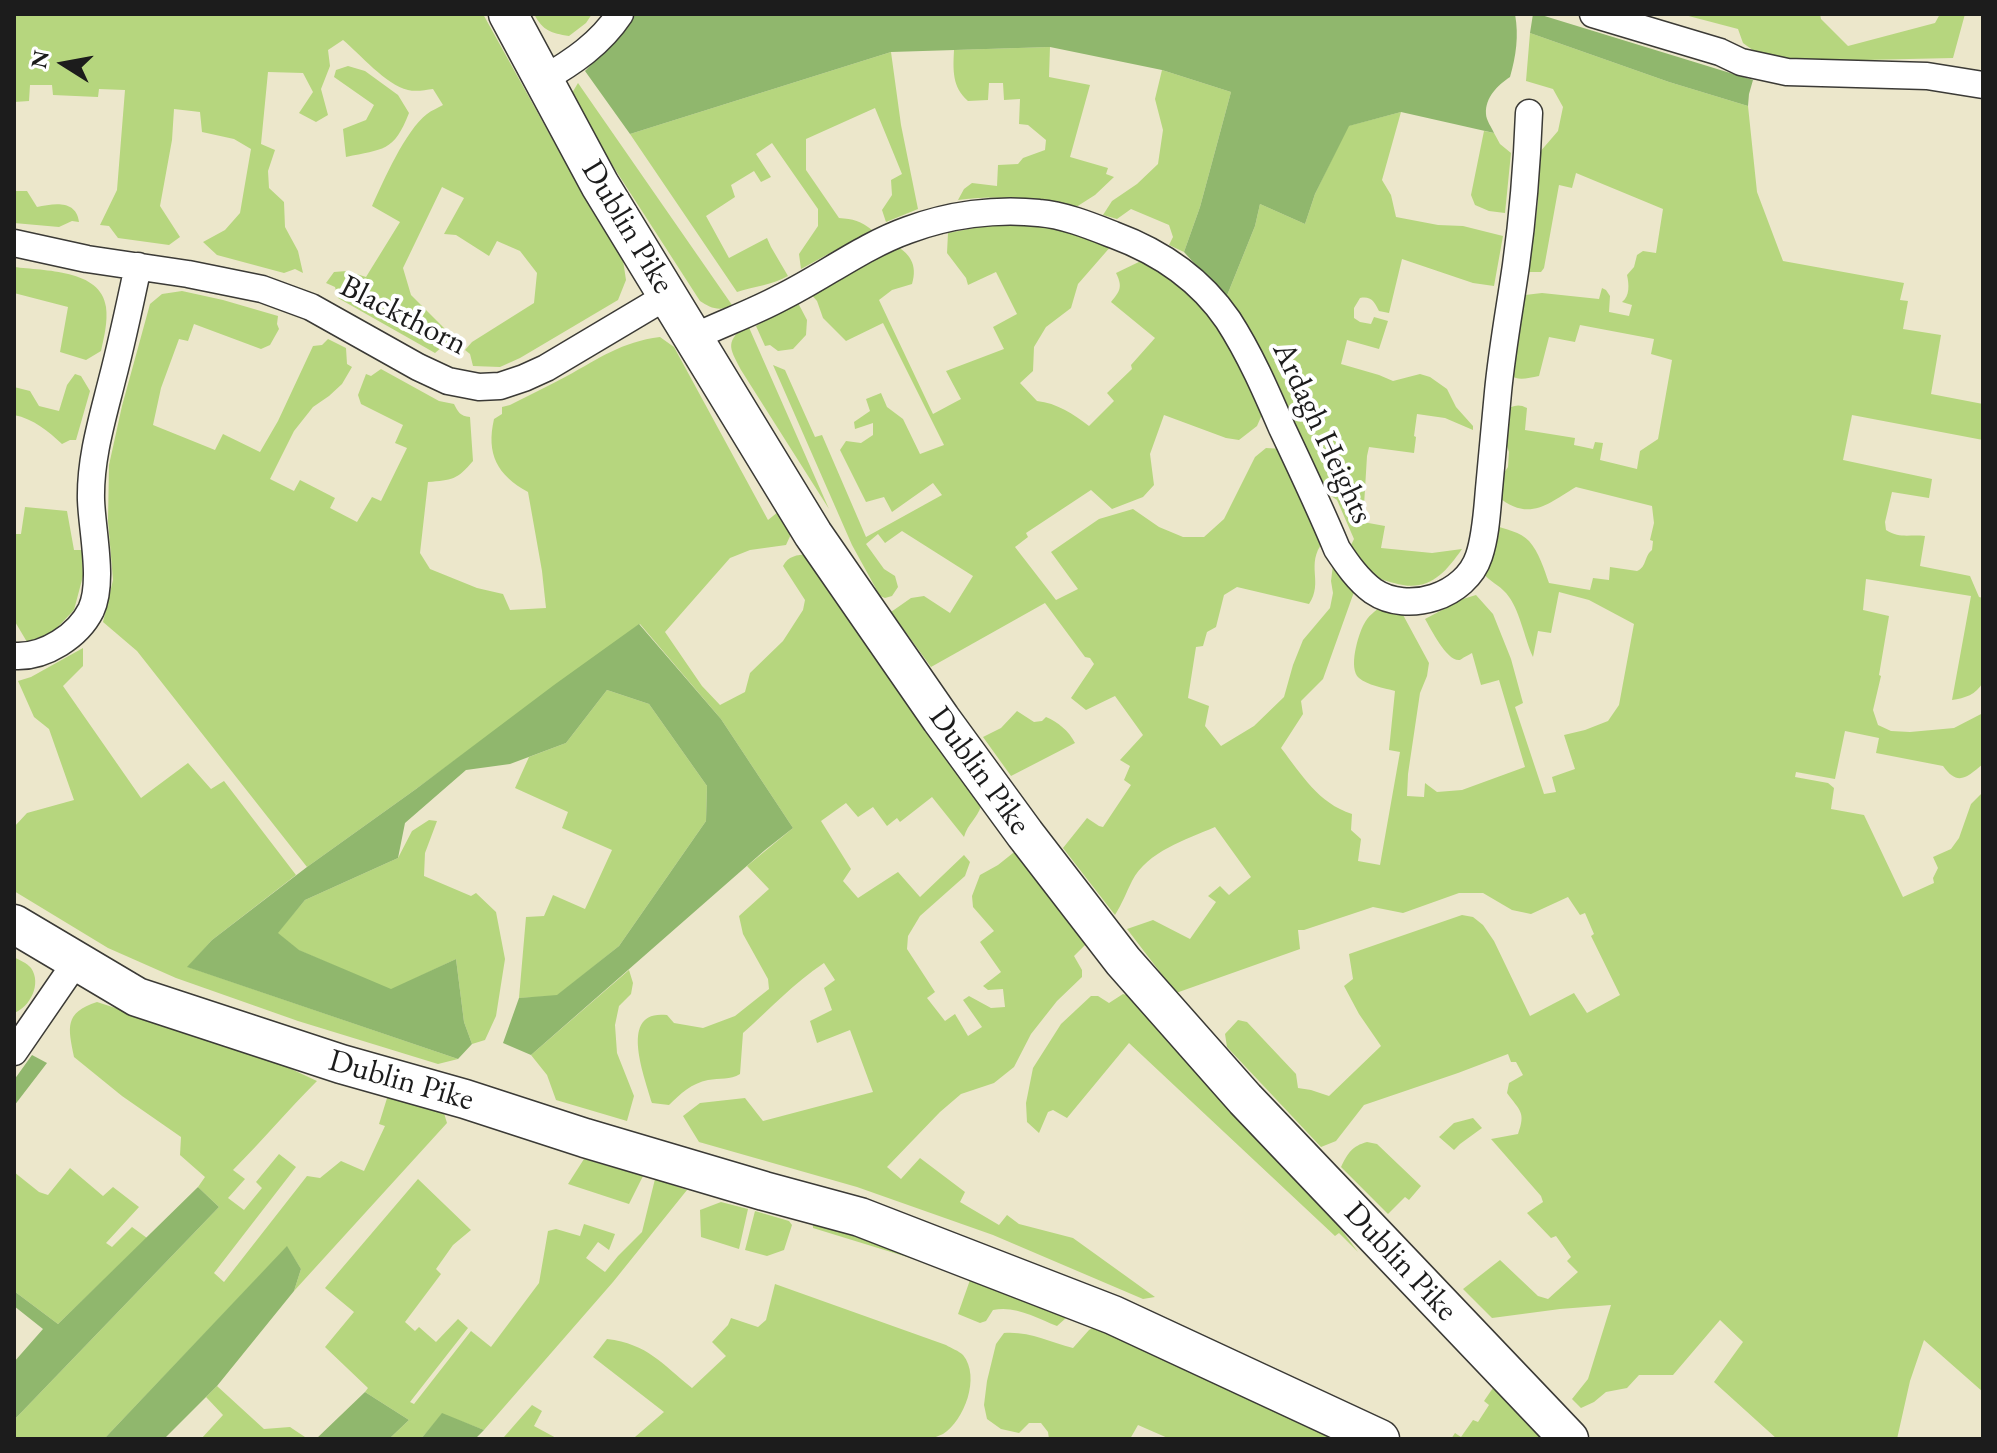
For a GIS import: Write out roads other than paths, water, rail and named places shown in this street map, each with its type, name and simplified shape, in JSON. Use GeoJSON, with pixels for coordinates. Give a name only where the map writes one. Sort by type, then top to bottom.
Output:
{"type":"FeatureCollection","features":[{"type":"Feature","properties":{"kind":"street","name":"Dublin Pike"},"geometry":{"type":"LineString","coordinates":[[508,14],[600,185],[831,562],[1025,834],[1123,961],[1245,1099],[1569,1439]]}},
{"type":"Feature","properties":{"kind":"street"},"geometry":{"type":"LineString","coordinates":[[542,80],[573,62],[598,42],[620,14]]}},
{"type":"Feature","properties":{"kind":"street"},"geometry":{"type":"LineString","coordinates":[[1593,14],[1720,52],[1765,69],[1927,76],[1983,85]]}},
{"type":"Feature","properties":{"kind":"street","name":"Ardagh Heights"},"geometry":{"type":"LineString","coordinates":[[692,338],[780,298],[885,240],[947,219],[1002,210],[1042,213],[1107,232],[1168,260],[1199,286],[1226,317],[1257,372],[1337,549],[1351,569],[1379,594],[1411,603],[1432,598],[1467,579],[1479,558],[1484,534],[1498,390],[1521,226],[1529,113]]}},
{"type":"Feature","properties":{"kind":"street","name":"Blackthorn"},"geometry":{"type":"LineString","coordinates":[[14,243],[87,259],[224,280],[288,297],[418,367],[448,381],[479,387],[500,386],[546,368],[667,296]]}},
{"type":"Feature","properties":{"kind":"street"},"geometry":{"type":"LineString","coordinates":[[16,656],[36,655],[60,643],[78,628],[91,609],[97,583],[91,498],[92,463],[138,266]]}},
{"type":"Feature","properties":{"kind":"street","name":"Dublin Pike"},"geometry":{"type":"LineString","coordinates":[[14,924],[137,997],[341,1064],[860,1217],[1113,1315],[1380,1439]]}},
{"type":"Feature","properties":{"kind":"street"},"geometry":{"type":"LineString","coordinates":[[14,1052],[76,962]]}}]}
